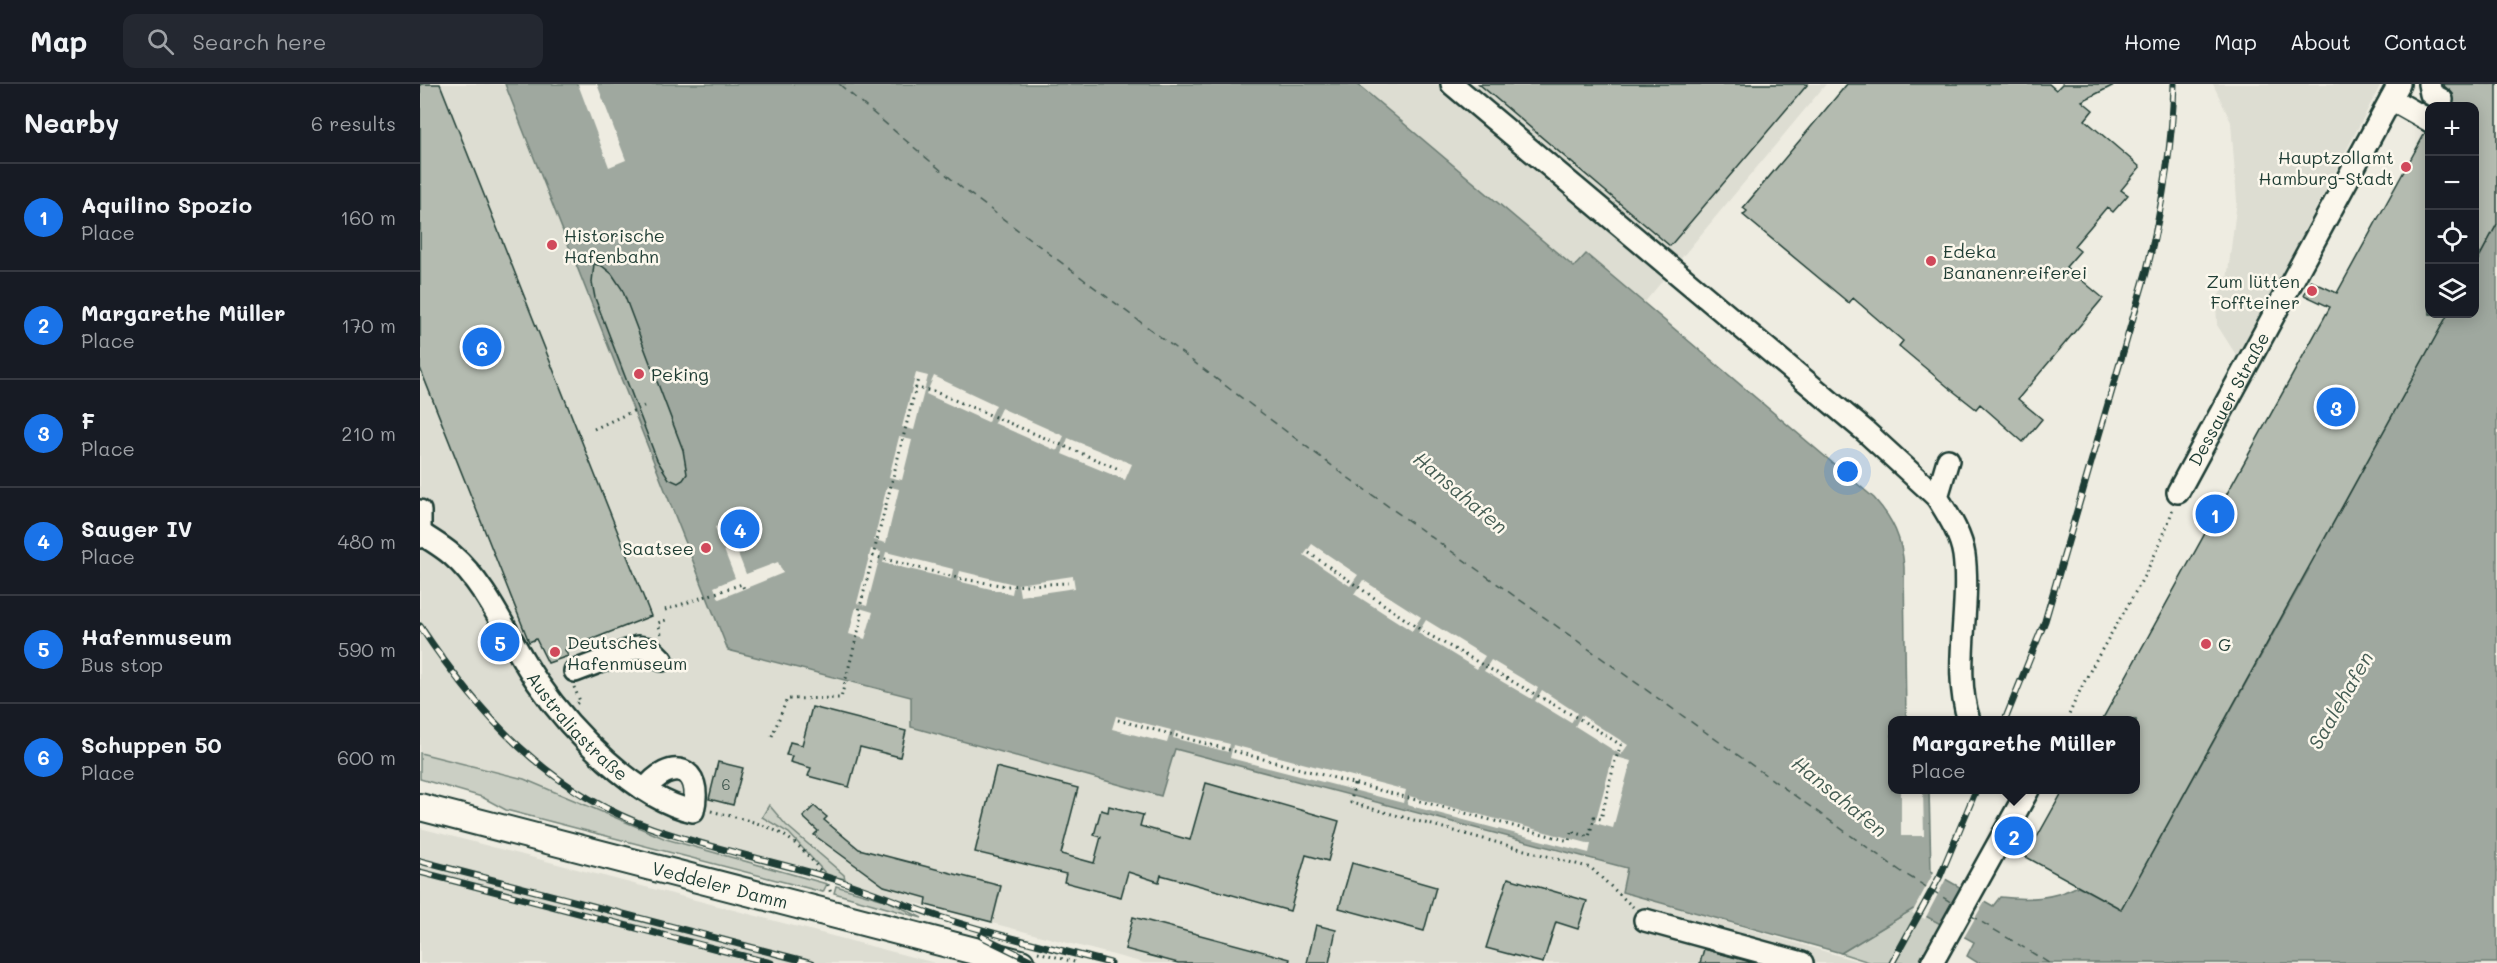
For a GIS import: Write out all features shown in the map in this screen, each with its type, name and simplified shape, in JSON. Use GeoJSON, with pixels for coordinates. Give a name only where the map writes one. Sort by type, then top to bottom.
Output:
{"type":"FeatureCollection","features":[{"type":"Feature","properties":{"kind":"main road","name":"Veddeler Damm"},"geometry":{"type":"LineString","coordinates":[[420,807],[1022,963]]}},
{"type":"Feature","properties":{"kind":"street"},"geometry":{"type":"LineString","coordinates":[[1452,84],[1865,431],[1937,497],[1954,526],[1964,555],[1963,694],[1968,716]]}},
{"type":"Feature","properties":{"kind":"street"},"geometry":{"type":"LineString","coordinates":[[2395,92],[2425,117]]}},
{"type":"Feature","properties":{"kind":"street","name":"Dessauer Straße"},"geometry":{"type":"LineString","coordinates":[[2178,492],[2395,92]]}},
{"type":"Feature","properties":{"kind":"street"},"geometry":{"type":"LineString","coordinates":[[1937,497],[1948,460]]}},
{"type":"Feature","properties":{"kind":"street","name":"Australiastraße"},"geometry":{"type":"LineString","coordinates":[[420,511],[421,536],[452,555],[477,582],[539,685],[589,743],[645,790],[679,808],[693,811],[695,784],[691,776],[683,771],[668,770],[655,776],[645,790]]}},
{"type":"Feature","properties":{"kind":"street"},"geometry":{"type":"LineString","coordinates":[[574,671],[638,647],[651,649],[662,660]]}},
{"type":"Feature","properties":{"kind":"street"},"geometry":{"type":"LineString","coordinates":[[1932,963],[1946,942],[2025,794]]}},
{"type":"Feature","properties":{"kind":"street"},"geometry":{"type":"LineString","coordinates":[[1645,920],[1802,963]]}},
{"type":"Feature","properties":{"kind":"path"},"geometry":{"type":"LineString","coordinates":[[772,736],[787,699],[841,698],[862,616],[859,611],[918,379]]}},
{"type":"Feature","properties":{"kind":"path"},"geometry":{"type":"LineString","coordinates":[[915,388],[933,391],[1121,470]]}},
{"type":"Feature","properties":{"kind":"path"},"geometry":{"type":"LineString","coordinates":[[594,429],[644,406]]}},
{"type":"Feature","properties":{"kind":"path"},"geometry":{"type":"LineString","coordinates":[[2069,716],[2079,690],[2164,538],[2178,492]]}},
{"type":"Feature","properties":{"kind":"path"},"geometry":{"type":"LineString","coordinates":[[1119,720],[1178,734],[1398,797],[1569,841],[1571,831],[1589,837],[1594,817],[1601,819],[1620,746],[1583,721],[1424,632],[1309,553]]}},
{"type":"Feature","properties":{"kind":"path"},"geometry":{"type":"LineString","coordinates":[[873,556],[962,579],[1007,586],[1068,583]]}},
{"type":"Feature","properties":{"kind":"path"},"geometry":{"type":"LineString","coordinates":[[665,610],[701,597],[743,586]]}},
{"type":"Feature","properties":{"kind":"path"},"geometry":{"type":"LineString","coordinates":[[658,623],[668,619]]}},
{"type":"Feature","properties":{"kind":"path"},"geometry":{"type":"LineString","coordinates":[[1354,784],[1351,803],[1591,868],[1645,920]]}},
{"type":"Feature","properties":{"kind":"path"},"geometry":{"type":"LineString","coordinates":[[694,806],[781,831],[803,850],[827,877],[831,894],[838,899]]}},
{"type":"Feature","properties":{"kind":"shaded area"},"geometry":{"type":"Polygon","coordinates":[[[420,84],[505,84],[728,650],[912,697],[912,728],[1161,796],[1174,749],[1628,868],[1623,892],[1864,963],[1144,963],[420,773],[420,84]]]}},
{"type":"Feature","properties":{"kind":"shaded area"},"geometry":{"type":"Polygon","coordinates":[[[1357,84],[1826,84],[1644,303],[1586,254],[1575,267],[1357,84]]]}},
{"type":"Feature","properties":{"kind":"shaded area"},"geometry":{"type":"Polygon","coordinates":[[[2213,84],[2381,84],[2238,358],[2217,325],[2216,301],[2227,280],[2237,201],[2231,122],[2213,84]]]}},
{"type":"Feature","properties":{"kind":"shaded area"},"geometry":{"type":"Polygon","coordinates":[[[420,753],[524,779],[666,839],[827,884],[823,892],[506,810],[482,797],[420,779],[420,753]]]}},
{"type":"Feature","properties":{"kind":"shaded area"},"geometry":{"type":"Polygon","coordinates":[[[769,805],[786,825],[844,875],[845,879],[827,875],[789,833],[762,817],[769,805]]]}},
{"type":"Feature","properties":{"kind":"shaded area"},"geometry":{"type":"Polygon","coordinates":[[[420,828],[783,923],[935,963],[420,963],[420,828]]]}},
{"type":"Feature","properties":{"kind":"shaded area"},"geometry":{"type":"Polygon","coordinates":[[[836,886],[888,901],[922,918],[834,893],[836,886]]]}},
{"type":"Feature","properties":{"kind":"shaded area"},"geometry":{"type":"Polygon","coordinates":[[[1913,909],[1943,925],[1919,963],[1872,963],[1841,953],[1913,909]]]}},
{"type":"Feature","properties":{"kind":"water"},"geometry":{"type":"Polygon","coordinates":[[[505,84],[1357,84],[1574,267],[1586,254],[1881,506],[1899,538],[1904,567],[1906,716],[1888,716],[1888,794],[1929,794],[1931,871],[1993,906],[2000,897],[2040,898],[2059,894],[2078,886],[2121,909],[2309,569],[2297,562],[2318,551],[2446,318],[2479,318],[2479,258],[2497,224],[2497,963],[1978,963],[1967,956],[1974,942],[1913,909],[1841,953],[1622,892],[1627,868],[1175,749],[1161,796],[911,727],[911,697],[728,650],[505,84]]]}},
{"type":"Feature","properties":{"kind":"pier"},"geometry":{"type":"Polygon","coordinates":[[[578,84],[597,84],[626,160],[609,167],[578,84]]]}},
{"type":"Feature","properties":{"kind":"pier"},"geometry":{"type":"Polygon","coordinates":[[[916,373],[928,376],[914,430],[902,427],[916,373]]]}},
{"type":"Feature","properties":{"kind":"pier"},"geometry":{"type":"Polygon","coordinates":[[[934,376],[996,405],[988,422],[926,394],[934,376]]]}},
{"type":"Feature","properties":{"kind":"pier"},"geometry":{"type":"Polygon","coordinates":[[[1001,408],[1064,436],[1057,451],[994,423],[1001,408]]]}},
{"type":"Feature","properties":{"kind":"pier"},"geometry":{"type":"Polygon","coordinates":[[[899,437],[912,440],[902,480],[889,477],[899,437]]]}},
{"type":"Feature","properties":{"kind":"pier"},"geometry":{"type":"Polygon","coordinates":[[[1068,438],[1132,464],[1125,480],[1062,454],[1068,438]]]}},
{"type":"Feature","properties":{"kind":"pier"},"geometry":{"type":"Polygon","coordinates":[[[887,486],[899,489],[886,543],[874,540],[887,486]]]}},
{"type":"Feature","properties":{"kind":"pier"},"geometry":{"type":"Polygon","coordinates":[[[726,523],[746,574],[778,562],[783,573],[719,599],[714,587],[735,578],[715,527],[726,523]]]}},
{"type":"Feature","properties":{"kind":"pier"},"geometry":{"type":"Polygon","coordinates":[[[1312,544],[1358,575],[1350,586],[1304,555],[1312,544]]]}},
{"type":"Feature","properties":{"kind":"pier"},"geometry":{"type":"Polygon","coordinates":[[[871,549],[881,552],[867,606],[857,603],[871,549]]]}},
{"type":"Feature","properties":{"kind":"pier"},"geometry":{"type":"Polygon","coordinates":[[[886,552],[953,569],[951,579],[883,563],[886,552]]]}},
{"type":"Feature","properties":{"kind":"pier"},"geometry":{"type":"Polygon","coordinates":[[[960,571],[1014,584],[1012,594],[957,581],[960,571]]]}},
{"type":"Feature","properties":{"kind":"pier"},"geometry":{"type":"Polygon","coordinates":[[[1073,576],[1075,588],[1020,596],[1018,584],[1073,576]]]}},
{"type":"Feature","properties":{"kind":"pier"},"geometry":{"type":"Polygon","coordinates":[[[1363,580],[1421,617],[1412,631],[1354,594],[1363,580]]]}},
{"type":"Feature","properties":{"kind":"pier"},"geometry":{"type":"Polygon","coordinates":[[[856,607],[873,612],[865,639],[849,634],[856,607]]]}},
{"type":"Feature","properties":{"kind":"pier"},"geometry":{"type":"Polygon","coordinates":[[[1426,620],[1485,656],[1477,669],[1418,633],[1426,620]]]}},
{"type":"Feature","properties":{"kind":"pier"},"geometry":{"type":"Polygon","coordinates":[[[1491,660],[1538,688],[1532,699],[1484,671],[1491,660]]]}},
{"type":"Feature","properties":{"kind":"pier"},"geometry":{"type":"Polygon","coordinates":[[[1542,690],[1577,713],[1571,723],[1535,701],[1542,690]]]}},
{"type":"Feature","properties":{"kind":"pier"},"geometry":{"type":"Polygon","coordinates":[[[1581,715],[1628,745],[1621,755],[1575,726],[1581,715]]]}},
{"type":"Feature","properties":{"kind":"pier"},"geometry":{"type":"Polygon","coordinates":[[[1116,716],[1171,730],[1167,743],[1112,729],[1116,716]]]}},
{"type":"Feature","properties":{"kind":"pier"},"geometry":{"type":"Polygon","coordinates":[[[1175,731],[1230,744],[1228,752],[1173,738],[1175,731]]]}},
{"type":"Feature","properties":{"kind":"pier"},"geometry":{"type":"Polygon","coordinates":[[[1233,745],[1406,790],[1403,803],[1230,758],[1233,745]]]}},
{"type":"Feature","properties":{"kind":"pier"},"geometry":{"type":"Polygon","coordinates":[[[1613,756],[1631,761],[1613,828],[1595,823],[1613,756]]]}},
{"type":"Feature","properties":{"kind":"pier"},"geometry":{"type":"Polygon","coordinates":[[[1901,794],[1923,794],[1924,836],[1901,836],[1901,794]]]}},
{"type":"Feature","properties":{"kind":"pier"},"geometry":{"type":"Polygon","coordinates":[[[1409,796],[1591,844],[1589,853],[1407,805],[1409,796]]]}},
{"type":"Feature","properties":{"kind":"pier"},"geometry":{"type":"Polygon","coordinates":[[[1935,870],[1947,877],[1925,919],[1912,913],[1935,870]]]}},
{"type":"Feature","properties":{"kind":"pier"},"geometry":{"type":"Polygon","coordinates":[[[1963,886],[1986,899],[1963,939],[1941,927],[1963,886]]]}},
{"type":"Feature","properties":{"kind":"building"},"geometry":{"type":"Polygon","coordinates":[[[420,84],[440,84],[651,616],[565,650],[568,656],[548,663],[536,639],[529,642],[420,368],[420,84]]]}},
{"type":"Feature","properties":{"kind":"building"},"geometry":{"type":"Polygon","coordinates":[[[1479,84],[1808,84],[1670,246],[1479,84]]]}},
{"type":"Feature","properties":{"kind":"building","name":"Edeka Bananenreiferei"},"geometry":{"type":"Polygon","coordinates":[[[1847,84],[2049,84],[2056,90],[2062,84],[2116,84],[2082,101],[2093,110],[2085,120],[2140,167],[2121,190],[2128,195],[2113,212],[2107,207],[2074,246],[2080,251],[2066,267],[2103,298],[2018,399],[2042,419],[2023,442],[1980,404],[1976,409],[1899,346],[1903,341],[1853,298],[1849,303],[1743,215],[1747,211],[1743,208],[1847,84]]]}},
{"type":"Feature","properties":{"kind":"building"},"geometry":{"type":"Polygon","coordinates":[[[2442,84],[2497,84],[2497,224],[2479,258],[2479,102],[2453,102],[2453,94],[2442,84]]]}},
{"type":"Feature","properties":{"kind":"building"},"geometry":{"type":"Polygon","coordinates":[[[2425,133],[2425,318],[2446,318],[2121,909],[2026,857],[2061,794],[2140,794],[2140,716],[2104,716],[2330,307],[2304,295],[2311,281],[2337,293],[2425,133]]]}},
{"type":"Feature","properties":{"kind":"building","name":"Peking"},"geometry":{"type":"Polygon","coordinates":[[[594,264],[602,266],[612,274],[622,289],[683,450],[687,474],[678,483],[669,479],[657,460],[595,298],[592,282],[594,264]]]}},
{"type":"Feature","properties":{"kind":"building"},"geometry":{"type":"Polygon","coordinates":[[[812,707],[906,731],[900,757],[860,747],[849,787],[808,776],[811,768],[790,762],[792,756],[786,755],[790,742],[802,745],[812,707]]]}},
{"type":"Feature","properties":{"kind":"building"},"geometry":{"type":"Polygon","coordinates":[[[718,762],[743,768],[733,805],[709,799],[718,762]]]}},
{"type":"Feature","properties":{"kind":"building"},"geometry":{"type":"Polygon","coordinates":[[[996,767],[1078,788],[1061,854],[1094,863],[1101,837],[1094,835],[1101,810],[1108,812],[1109,806],[1143,815],[1140,826],[1190,840],[1206,783],[1339,821],[1328,861],[1306,855],[1290,911],[1161,875],[1159,882],[1128,872],[1121,897],[1064,882],[1066,874],[975,852],[996,767]]]}},
{"type":"Feature","properties":{"kind":"building"},"geometry":{"type":"Polygon","coordinates":[[[814,806],[827,817],[824,820],[859,849],[1001,886],[992,922],[926,905],[927,898],[884,886],[814,835],[818,831],[803,817],[814,806]]]}},
{"type":"Feature","properties":{"kind":"building"},"geometry":{"type":"Polygon","coordinates":[[[1352,863],[1436,887],[1424,931],[1339,908],[1352,863]]]}},
{"type":"Feature","properties":{"kind":"building"},"geometry":{"type":"Polygon","coordinates":[[[1508,878],[1587,901],[1578,929],[1556,922],[1543,963],[1486,948],[1508,878]]]}},
{"type":"Feature","properties":{"kind":"building"},"geometry":{"type":"Polygon","coordinates":[[[1133,917],[1290,959],[1289,963],[1178,963],[1125,949],[1133,917]]]}},
{"type":"Feature","properties":{"kind":"building"},"geometry":{"type":"Polygon","coordinates":[[[1316,925],[1336,930],[1329,963],[1307,963],[1316,925]]]}},
{"type":"Feature","properties":{"kind":"building"},"geometry":{"type":"Polygon","coordinates":[[[1704,949],[1754,963],[1700,963],[1704,949]]]}},
{"type":"Feature","properties":{"kind":"ferry route"},"geometry":{"type":"LineString","coordinates":[[839,84],[962,188],[1343,474],[1902,872],[1954,904]]}},
{"type":"Feature","properties":{"kind":"ferry route"},"geometry":{"type":"LineString","coordinates":[[1970,915],[2049,963]]}},
{"type":"Feature","properties":{"kind":"railway"},"geometry":{"type":"LineString","coordinates":[[2007,716],[2045,621],[2146,273],[2165,179],[2174,84]]}},
{"type":"Feature","properties":{"kind":"railway"},"geometry":{"type":"LineString","coordinates":[[420,626],[467,690],[492,720],[520,747],[549,772],[580,793],[615,812],[652,828],[827,877],[963,924],[1110,963]]}},
{"type":"Feature","properties":{"kind":"railway"},"geometry":{"type":"LineString","coordinates":[[1892,963],[1940,876],[1974,794]]}},
{"type":"Feature","properties":{"kind":"railway"},"geometry":{"type":"LineString","coordinates":[[420,861],[812,963]]}},
{"type":"Feature","properties":{"kind":"railway"},"geometry":{"type":"LineString","coordinates":[[420,872],[771,963]]}},
{"type":"Feature","properties":{"kind":"railway"},"geometry":{"type":"LineString","coordinates":[[981,936],[1036,963]]}},
{"type":"Feature","properties":{"kind":"place","name":"Hauptzollamt Hamburg-Stadt"},"geometry":{"type":"Point","coordinates":[2406,167]}},
{"type":"Feature","properties":{"kind":"place","name":"Historische Hafenbahn"},"geometry":{"type":"Point","coordinates":[552,245]}},
{"type":"Feature","properties":{"kind":"place","name":"Edeka Bananenreiferei"},"geometry":{"type":"Point","coordinates":[1931,261]}},
{"type":"Feature","properties":{"kind":"place","name":"Zum lütten Foffteiner"},"geometry":{"type":"Point","coordinates":[2312,291]}},
{"type":"Feature","properties":{"kind":"place","name":"Schuppen 50"},"geometry":{"type":"Point","coordinates":[482,347]}},
{"type":"Feature","properties":{"kind":"place","name":"Peking"},"geometry":{"type":"Point","coordinates":[639,374]}},
{"type":"Feature","properties":{"kind":"place","name":"F"},"geometry":{"type":"Point","coordinates":[2336,407]}},
{"type":"Feature","properties":{"kind":"place","name":"Aquilino Spozio"},"geometry":{"type":"Point","coordinates":[2215,514]}},
{"type":"Feature","properties":{"kind":"place","name":"Sauger IV"},"geometry":{"type":"Point","coordinates":[740,529]}},
{"type":"Feature","properties":{"kind":"place","name":"Saatsee"},"geometry":{"type":"Point","coordinates":[706,548]}},
{"type":"Feature","properties":{"kind":"place","name":"Hafenmuseum"},"geometry":{"type":"Point","coordinates":[500,642]}},
{"type":"Feature","properties":{"kind":"place","name":"G"},"geometry":{"type":"Point","coordinates":[2206,644]}},
{"type":"Feature","properties":{"kind":"place","name":"Deutsches Hafenmuseum"},"geometry":{"type":"Point","coordinates":[555,652]}},
{"type":"Feature","properties":{"kind":"place","name":"Margarethe Müller"},"geometry":{"type":"Point","coordinates":[2014,836]}},
{"type":"Feature","properties":{"kind":"water label","name":"Hansahafen"},"geometry":{"type":"Point","coordinates":[1461,492]}},
{"type":"Feature","properties":{"kind":"water label","name":"Saalehafen"},"geometry":{"type":"Point","coordinates":[2340,700]}},
{"type":"Feature","properties":{"kind":"water label","name":"Hansahafen"},"geometry":{"type":"Point","coordinates":[1840,796]}}]}
